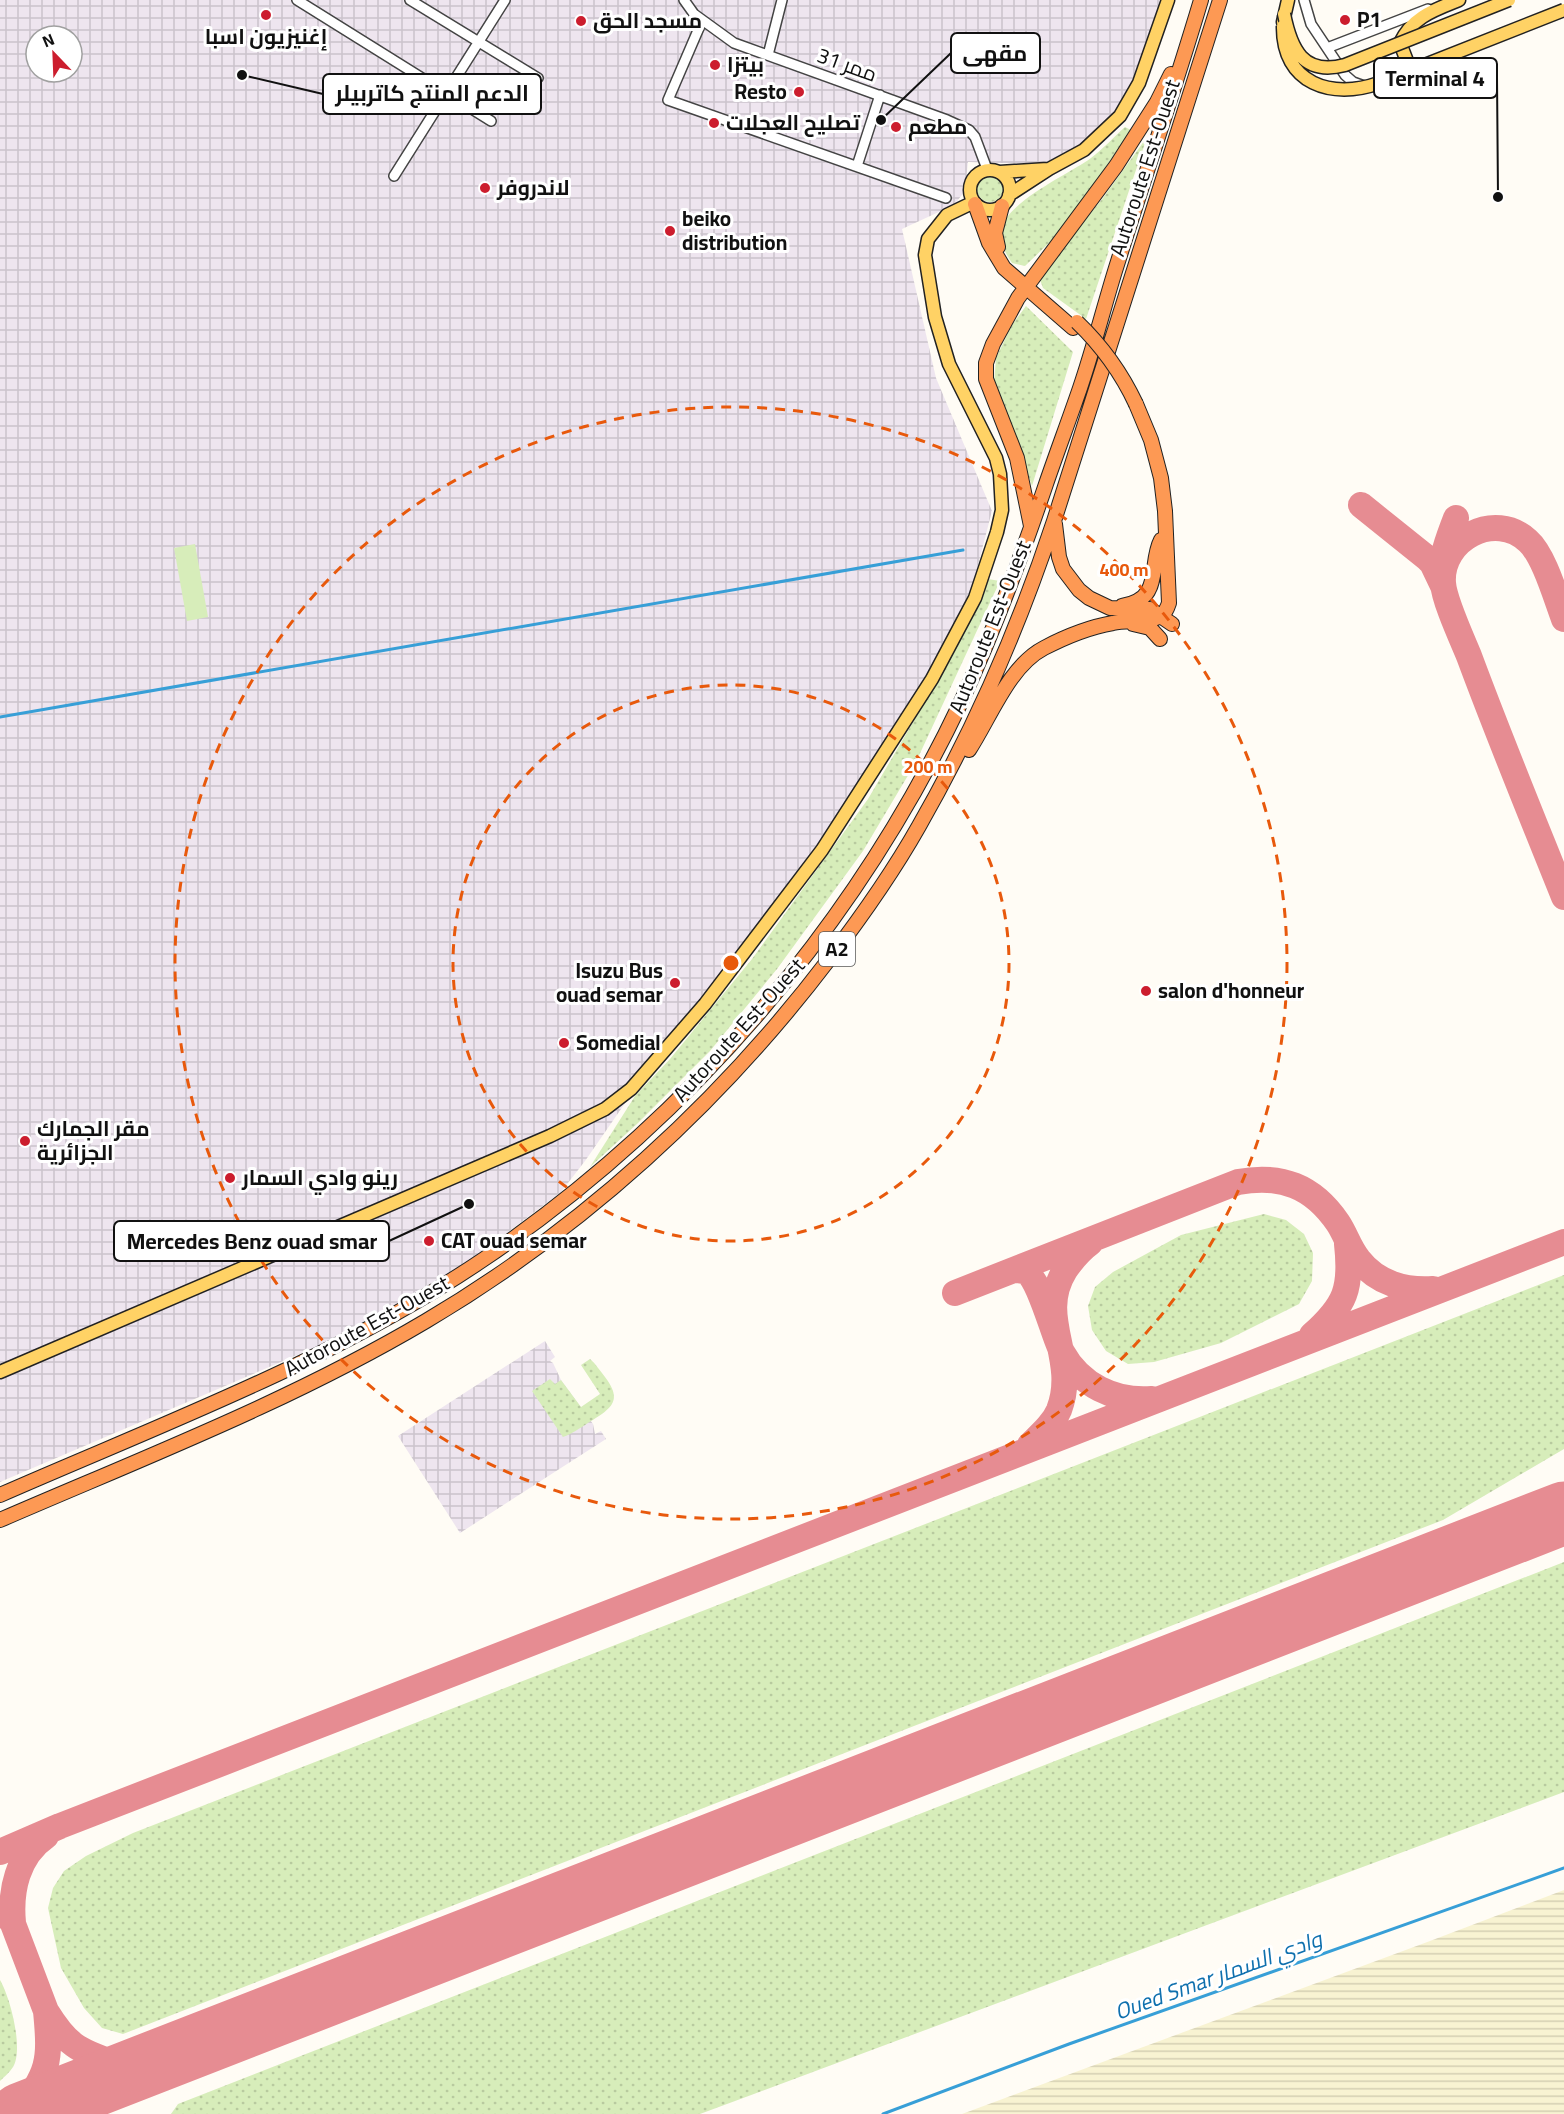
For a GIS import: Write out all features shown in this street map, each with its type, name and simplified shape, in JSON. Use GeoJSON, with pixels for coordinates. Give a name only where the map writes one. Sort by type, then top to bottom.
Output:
{"type":"FeatureCollection","features":[{"type":"Feature","properties":{"kind":"highway","name":"Autoroute Est-Ouest"},"geometry":{"type":"LineString","coordinates":[[0,1495],[245,1389],[365,1330],[485,1258],[607,1163],[661,1116],[760,1014],[820,935],[885,840],[913,794],[960,704],[1032,527],[1080,388],[1150,157],[1202,0]]}},
{"type":"Feature","properties":{"kind":"highway","name":"Autoroute Est-Ouest"},"geometry":{"type":"LineString","coordinates":[[0,1521],[183,1441],[342,1367],[437,1314],[551,1237],[618,1184],[656,1150],[767,1037],[821,970],[869,905],[917,830],[994,681],[1027,600],[1054,521],[1220,0]]}},
{"type":"Feature","properties":{"kind":"highway"},"geometry":{"type":"LineString","coordinates":[[1032,527],[1017,458],[986,379],[986,363],[1006,318],[1027,285],[1093,200],[1116,166],[1157,102],[1191,35]]}},
{"type":"Feature","properties":{"kind":"highway"},"geometry":{"type":"LineString","coordinates":[[1006,201],[996,225],[996,241],[1008,265],[1027,285],[1105,351],[1127,385],[1152,464],[1159,495],[1166,620]]}},
{"type":"Feature","properties":{"kind":"highway"},"geometry":{"type":"LineString","coordinates":[[974,203],[994,252],[1010,275],[1027,285]]}},
{"type":"Feature","properties":{"kind":"highway"},"geometry":{"type":"LineString","coordinates":[[1133,405],[1156,459],[1164,497],[1169,603],[1165,612],[1166,620]]}},
{"type":"Feature","properties":{"kind":"highway"},"geometry":{"type":"LineString","coordinates":[[1054,521],[1063,569],[1079,590],[1100,604],[1116,609],[1149,609],[1166,620]]}},
{"type":"Feature","properties":{"kind":"highway"},"geometry":{"type":"LineString","coordinates":[[1100,604],[1128,605],[1142,597],[1152,584],[1156,551],[1161,540]]}},
{"type":"Feature","properties":{"kind":"highway"},"geometry":{"type":"LineString","coordinates":[[917,830],[1005,689],[1022,665],[1033,655],[1088,629],[1116,622],[1166,620]]}},
{"type":"Feature","properties":{"kind":"highway"},"geometry":{"type":"LineString","coordinates":[[1116,622],[1150,628],[1160,639]]}},
{"type":"Feature","properties":{"kind":"main road"},"geometry":{"type":"LineString","coordinates":[[1049,169],[1000,172],[987,169],[976,174],[973,179],[970,191],[974,203],[991,210],[1049,169],[1084,150],[1104,134],[1120,116],[1139,83],[1168,0]]}},
{"type":"Feature","properties":{"kind":"main road"},"geometry":{"type":"LineString","coordinates":[[1288,0],[1284,20],[1285,45],[1292,62],[1304,77],[1320,87],[1335,90],[1358,89],[1564,9]]}},
{"type":"Feature","properties":{"kind":"main road"},"geometry":{"type":"LineString","coordinates":[[1400,43],[1418,18],[1431,10],[1459,0]]}},
{"type":"Feature","properties":{"kind":"main road"},"geometry":{"type":"LineString","coordinates":[[1284,20],[1295,49],[1305,60],[1324,68],[1345,66],[1509,0]]}},
{"type":"Feature","properties":{"kind":"main road"},"geometry":{"type":"LineString","coordinates":[[1400,43],[1410,69]]}},
{"type":"Feature","properties":{"kind":"main road"},"geometry":{"type":"LineString","coordinates":[[1000,172],[1009,182],[1006,201]]}},
{"type":"Feature","properties":{"kind":"main road"},"geometry":{"type":"LineString","coordinates":[[0,1372],[550,1136],[605,1109],[631,1089],[705,1004],[822,850],[932,679],[975,598],[988,560],[1002,510],[1000,474],[996,458],[949,364],[935,317],[925,255],[928,240],[947,215],[974,203]]}},
{"type":"Feature","properties":{"kind":"street"},"geometry":{"type":"LineString","coordinates":[[297,0],[491,121]]}},
{"type":"Feature","properties":{"kind":"street"},"geometry":{"type":"LineString","coordinates":[[410,0],[538,78]]}},
{"type":"Feature","properties":{"kind":"street"},"geometry":{"type":"LineString","coordinates":[[394,176],[506,0]]}},
{"type":"Feature","properties":{"kind":"street","name":"ممر 31"},"geometry":{"type":"LineString","coordinates":[[684,0],[702,21],[734,43],[880,95],[969,130],[975,137],[987,169]]}},
{"type":"Feature","properties":{"kind":"street"},"geometry":{"type":"LineString","coordinates":[[768,56],[782,0]]}},
{"type":"Feature","properties":{"kind":"street"},"geometry":{"type":"LineString","coordinates":[[1304,0],[1311,24],[1327,48],[1349,79],[1362,86],[1372,86],[1564,9]]}},
{"type":"Feature","properties":{"kind":"street"},"geometry":{"type":"LineString","coordinates":[[1327,48],[1451,0]]}},
{"type":"Feature","properties":{"kind":"street"},"geometry":{"type":"LineString","coordinates":[[702,21],[668,100],[946,198]]}},
{"type":"Feature","properties":{"kind":"street"},"geometry":{"type":"LineString","coordinates":[[857,166],[880,95]]}},
{"type":"Feature","properties":{"kind":"shaded area"},"geometry":{"type":"Polygon","coordinates":[[[0,0],[1164,0],[1142,69],[1118,112],[1092,138],[1067,156],[1037,164],[968,162],[965,191],[954,205],[902,229],[936,378],[992,511],[973,584],[940,659],[882,752],[784,895],[682,1021],[561,1192],[472,1259],[323,1344],[0,1482],[0,0]]]}},
{"type":"Feature","properties":{"kind":"shaded area"},"geometry":{"type":"Polygon","coordinates":[[[545,1341],[555,1357],[550,1361],[561,1380],[593,1424],[595,1434],[601,1431],[606,1439],[460,1533],[398,1436],[545,1341]]]}},
{"type":"Feature","properties":{"kind":"shaded area"},"geometry":{"type":"Polygon","coordinates":[[[1564,1890],[1564,2114],[962,2114],[1430,1941],[1564,1890]]]}},
{"type":"Feature","properties":{"kind":"green space"},"geometry":{"type":"Polygon","coordinates":[[[1125,127],[1131,130],[1088,193],[1052,240],[1025,266],[1012,263],[1003,246],[1001,234],[1004,223],[1012,212],[1038,191],[1091,158],[1125,127]]]}},
{"type":"Feature","properties":{"kind":"green space"},"geometry":{"type":"Polygon","coordinates":[[[1147,137],[1086,319],[1043,288],[1039,277],[1103,198],[1147,137]]]}},
{"type":"Feature","properties":{"kind":"green space"},"geometry":{"type":"Polygon","coordinates":[[[990,176],[999,180],[1003,189],[999,198],[990,202],[981,198],[977,189],[981,180],[990,176]]]}},
{"type":"Feature","properties":{"kind":"green space"},"geometry":{"type":"Polygon","coordinates":[[[1026,306],[1073,352],[1032,486],[994,384],[996,358],[1012,325],[1026,306]]]}},
{"type":"Feature","properties":{"kind":"green space"},"geometry":{"type":"Polygon","coordinates":[[[195,544],[208,617],[187,621],[174,548],[195,544]]]}},
{"type":"Feature","properties":{"kind":"green space"},"geometry":{"type":"Polygon","coordinates":[[[988,579],[1000,581],[916,762],[863,851],[777,969],[710,1051],[590,1167],[635,1096],[670,1059],[752,959],[868,799],[936,683],[978,605],[988,579]]]}},
{"type":"Feature","properties":{"kind":"green space"},"geometry":{"type":"Polygon","coordinates":[[[1264,1214],[1286,1220],[1304,1234],[1313,1253],[1312,1281],[1299,1304],[1221,1343],[1154,1362],[1128,1364],[1106,1351],[1092,1330],[1088,1306],[1095,1287],[1113,1272],[1181,1235],[1264,1214]]]}},
{"type":"Feature","properties":{"kind":"green space"},"geometry":{"type":"Polygon","coordinates":[[[1564,1275],[1564,1449],[1443,1520],[123,2034],[102,2028],[84,2008],[61,1968],[48,1908],[53,1888],[64,1871],[86,1856],[133,1833],[1564,1275]]]}},
{"type":"Feature","properties":{"kind":"green space"},"geometry":{"type":"Polygon","coordinates":[[[590,1359],[611,1386],[614,1399],[603,1413],[563,1437],[532,1391],[550,1379],[555,1384],[561,1380],[581,1407],[600,1394],[581,1365],[590,1359]]]}},
{"type":"Feature","properties":{"kind":"green space"},"geometry":{"type":"Polygon","coordinates":[[[1564,1562],[1564,1792],[700,2114],[171,2114],[178,2104],[1564,1562]]]}},
{"type":"Feature","properties":{"kind":"green space"},"geometry":{"type":"Polygon","coordinates":[[[0,1980],[11,2010],[17,2048],[13,2067],[0,2081],[0,1980]]]}},
{"type":"Feature","properties":{"kind":"waterway"},"geometry":{"type":"LineString","coordinates":[[0,717],[963,550]]}},
{"type":"Feature","properties":{"kind":"waterway","name":"Oued Smar وادي السمار"},"geometry":{"type":"LineString","coordinates":[[883,2114],[1069,2044],[1564,1868]]}},
{"type":"Feature","properties":{"kind":"taxiway"},"geometry":{"type":"LineString","coordinates":[[1361,505],[1427,558],[1432,563],[1443,586],[1443,559],[1456,518]]}},
{"type":"Feature","properties":{"kind":"taxiway"},"geometry":{"type":"LineString","coordinates":[[1564,619],[1539,556],[1528,541],[1515,532],[1500,528],[1486,529],[1460,542],[1450,554],[1444,567],[1443,583],[1446,599],[1564,897]]}},
{"type":"Feature","properties":{"kind":"taxiway"},"geometry":{"type":"LineString","coordinates":[[955,1293],[1238,1182],[1254,1180],[1282,1182],[1295,1186],[1318,1200],[1338,1223],[1356,1255],[1374,1275],[1402,1287],[1433,1289]]}},
{"type":"Feature","properties":{"kind":"taxiway"},"geometry":{"type":"LineString","coordinates":[[0,1852],[60,1826],[1564,1242]]}},
{"type":"Feature","properties":{"kind":"taxiway"},"geometry":{"type":"LineString","coordinates":[[1030,1445],[1056,1415],[1064,1391],[1062,1356],[1055,1322],[1054,1305],[1057,1288],[1065,1270],[1079,1252],[1090,1243]]}},
{"type":"Feature","properties":{"kind":"taxiway"},"geometry":{"type":"LineString","coordinates":[[1312,1335],[1333,1314],[1344,1295],[1348,1273],[1347,1244]]}},
{"type":"Feature","properties":{"kind":"taxiway"},"geometry":{"type":"LineString","coordinates":[[1016,1270],[1025,1271],[1031,1276],[1041,1296],[1058,1344],[1078,1374],[1112,1394],[1125,1398],[1152,1399]]}},
{"type":"Feature","properties":{"kind":"taxiway"},"geometry":{"type":"LineString","coordinates":[[1438,1562],[1499,1537],[1564,1496]]}},
{"type":"Feature","properties":{"kind":"taxiway"},"geometry":{"type":"LineString","coordinates":[[0,1909],[13,1923],[14,1887],[22,1864],[36,1844],[46,1836]]}},
{"type":"Feature","properties":{"kind":"taxiway"},"geometry":{"type":"LineString","coordinates":[[7,1908],[46,2011]]}},
{"type":"Feature","properties":{"kind":"taxiway"},"geometry":{"type":"LineString","coordinates":[[17,2114],[42,2077],[48,2043],[46,2011],[60,2032],[82,2050],[124,2067],[141,2067]]}},
{"type":"Feature","properties":{"kind":"runway"},"geometry":{"type":"LineString","coordinates":[[21,2114],[1564,1513]]}},
{"type":"Feature","properties":{"kind":"place","name":"إغنيزيون اسبا"},"geometry":{"type":"Point","coordinates":[266,15]}},
{"type":"Feature","properties":{"kind":"place","name":"P1"},"geometry":{"type":"Point","coordinates":[1345,20]}},
{"type":"Feature","properties":{"kind":"place","name":"مسجد الحق"},"geometry":{"type":"Point","coordinates":[581,21]}},
{"type":"Feature","properties":{"kind":"place","name":"بيتزا"},"geometry":{"type":"Point","coordinates":[715,65]}},
{"type":"Feature","properties":{"kind":"place","name":"الدعم المنتج كاتربيلر"},"geometry":{"type":"Point","coordinates":[242,75]}},
{"type":"Feature","properties":{"kind":"place","name":"Resto"},"geometry":{"type":"Point","coordinates":[799,92]}},
{"type":"Feature","properties":{"kind":"place","name":"مقهى"},"geometry":{"type":"Point","coordinates":[881,120]}},
{"type":"Feature","properties":{"kind":"place","name":"تصليح العجلات"},"geometry":{"type":"Point","coordinates":[714,123]}},
{"type":"Feature","properties":{"kind":"place","name":"مطعم"},"geometry":{"type":"Point","coordinates":[896,127]}},
{"type":"Feature","properties":{"kind":"place","name":"لاندروفر"},"geometry":{"type":"Point","coordinates":[485,188]}},
{"type":"Feature","properties":{"kind":"place","name":"Terminal 4"},"geometry":{"type":"Point","coordinates":[1498,197]}},
{"type":"Feature","properties":{"kind":"place","name":"beiko distribution"},"geometry":{"type":"Point","coordinates":[670,231]}},
{"type":"Feature","properties":{"kind":"place","name":"Isuzu Bus ouad semar"},"geometry":{"type":"Point","coordinates":[675,983]}},
{"type":"Feature","properties":{"kind":"place","name":"salon d'honneur"},"geometry":{"type":"Point","coordinates":[1146,991]}},
{"type":"Feature","properties":{"kind":"place","name":"Somedial"},"geometry":{"type":"Point","coordinates":[564,1043]}},
{"type":"Feature","properties":{"kind":"place","name":"مقر الجمارك الجزائرية"},"geometry":{"type":"Point","coordinates":[25,1141]}},
{"type":"Feature","properties":{"kind":"place","name":"رينو وادي السمار"},"geometry":{"type":"Point","coordinates":[230,1178]}},
{"type":"Feature","properties":{"kind":"place","name":"Mercedes Benz ouad smar"},"geometry":{"type":"Point","coordinates":[469,1204]}},
{"type":"Feature","properties":{"kind":"place","name":"CAT ouad semar"},"geometry":{"type":"Point","coordinates":[429,1241]}}]}
